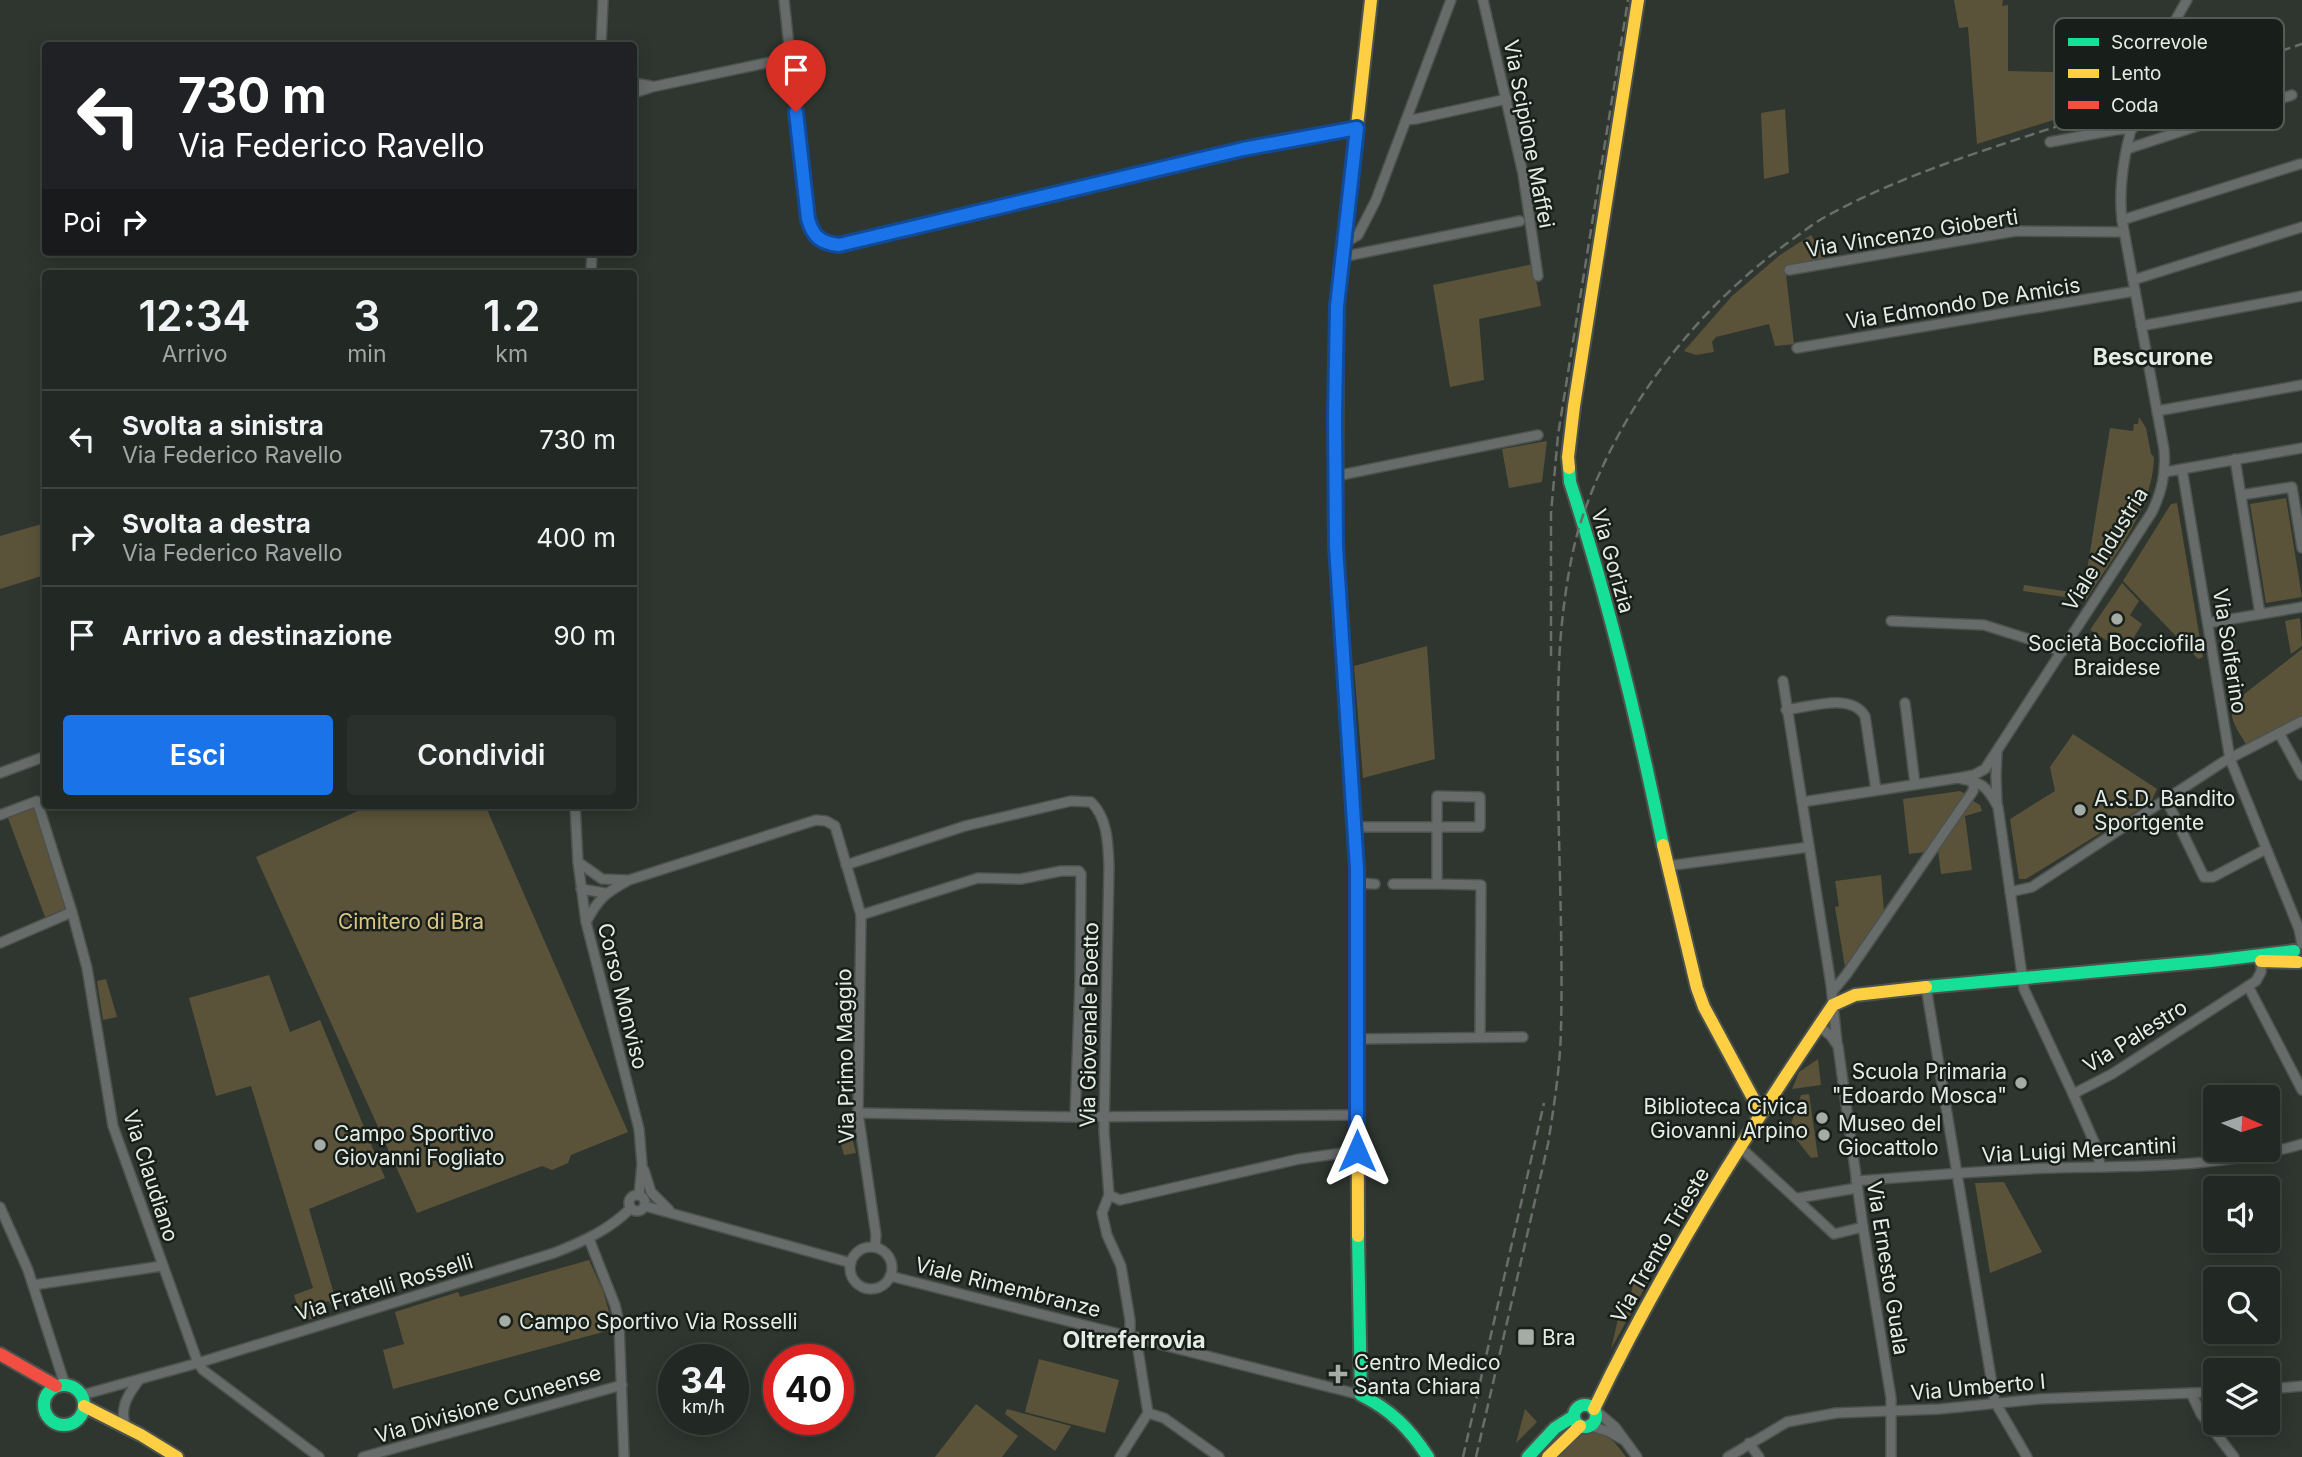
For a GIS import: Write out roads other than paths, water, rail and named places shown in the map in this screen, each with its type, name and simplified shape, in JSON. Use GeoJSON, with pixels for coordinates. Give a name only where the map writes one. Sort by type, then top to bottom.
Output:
{"type":"FeatureCollection","features":[{"type":"Feature","properties":{"kind":"street"},"geometry":{"type":"LineString","coordinates":[[601,42],[603,0]]}},
{"type":"Feature","properties":{"kind":"street"},"geometry":{"type":"LineString","coordinates":[[784,0],[808,219],[811,232],[820,241],[829,244],[852,243],[1243,149],[1357,128]]}},
{"type":"Feature","properties":{"kind":"street"},"geometry":{"type":"LineString","coordinates":[[1371,0],[1335,336],[1336,546],[1357,883],[1361,1395],[1396,1414],[1427,1457]]}},
{"type":"Feature","properties":{"kind":"street"},"geometry":{"type":"LineString","coordinates":[[1344,243],[1358,235],[1373,204],[1451,0]]}},
{"type":"Feature","properties":{"kind":"street","name":"Via Scipione Maffei"},"geometry":{"type":"LineString","coordinates":[[1483,0],[1523,174],[1538,276]]}},
{"type":"Feature","properties":{"kind":"street","name":"Via Gorizia"},"geometry":{"type":"LineString","coordinates":[[1638,0],[1574,406],[1568,470],[1597,565],[1648,772],[1692,972],[1704,1007],[1761,1113]]}},
{"type":"Feature","properties":{"kind":"street","name":"Viale Industria"},"geometry":{"type":"LineString","coordinates":[[2176,18],[2187,0]]}},
{"type":"Feature","properties":{"kind":"street"},"geometry":{"type":"LineString","coordinates":[[637,92],[790,58]]}},
{"type":"Feature","properties":{"kind":"street"},"geometry":{"type":"LineString","coordinates":[[637,84],[652,87]]}},
{"type":"Feature","properties":{"kind":"street"},"geometry":{"type":"LineString","coordinates":[[2284,97],[2292,94]]}},
{"type":"Feature","properties":{"kind":"street"},"geometry":{"type":"LineString","coordinates":[[1406,120],[1507,99]]}},
{"type":"Feature","properties":{"kind":"street"},"geometry":{"type":"LineString","coordinates":[[2050,142],[2115,130]]}},
{"type":"Feature","properties":{"kind":"street","name":"Viale Industria"},"geometry":{"type":"LineString","coordinates":[[1958,778],[1980,773],[1997,750],[2152,512],[2161,493],[2165,472],[2164,449],[2122,220],[2120,190],[2132,130]]}},
{"type":"Feature","properties":{"kind":"street"},"geometry":{"type":"LineString","coordinates":[[2127,149],[2184,130]]}},
{"type":"Feature","properties":{"kind":"street"},"geometry":{"type":"LineString","coordinates":[[2122,220],[2300,164]]}},
{"type":"Feature","properties":{"kind":"street"},"geometry":{"type":"LineString","coordinates":[[1347,216],[1360,215],[1373,204]]}},
{"type":"Feature","properties":{"kind":"street"},"geometry":{"type":"LineString","coordinates":[[1342,257],[1520,220]]}},
{"type":"Feature","properties":{"kind":"street"},"geometry":{"type":"LineString","coordinates":[[2133,280],[2302,228]]}},
{"type":"Feature","properties":{"kind":"street","name":"Via Vincenzo Gioberti"},"geometry":{"type":"LineString","coordinates":[[1789,270],[2016,231],[2124,232]]}},
{"type":"Feature","properties":{"kind":"street","name":"Via Edmondo De Amicis"},"geometry":{"type":"LineString","coordinates":[[1797,348],[2135,291]]}},
{"type":"Feature","properties":{"kind":"street"},"geometry":{"type":"LineString","coordinates":[[2141,326],[2302,296]]}},
{"type":"Feature","properties":{"kind":"street"},"geometry":{"type":"LineString","coordinates":[[2157,411],[2302,385]]}},
{"type":"Feature","properties":{"kind":"street"},"geometry":{"type":"LineString","coordinates":[[1336,476],[1538,435]]}},
{"type":"Feature","properties":{"kind":"street"},"geometry":{"type":"LineString","coordinates":[[2165,472],[2302,448]]}},
{"type":"Feature","properties":{"kind":"street"},"geometry":{"type":"LineString","coordinates":[[2235,459],[2260,614]]}},
{"type":"Feature","properties":{"kind":"street","name":"Via Solferino"},"geometry":{"type":"LineString","coordinates":[[2182,469],[2230,759],[2299,929],[2300,953]]}},
{"type":"Feature","properties":{"kind":"street"},"geometry":{"type":"LineString","coordinates":[[2241,495],[2292,487],[2302,548]]}},
{"type":"Feature","properties":{"kind":"street"},"geometry":{"type":"LineString","coordinates":[[2208,623],[2302,607]]}},
{"type":"Feature","properties":{"kind":"street"},"geometry":{"type":"LineString","coordinates":[[1891,621],[1984,625],[2062,652]]}},
{"type":"Feature","properties":{"kind":"street","name":"Via Ernesto Guala"},"geometry":{"type":"LineString","coordinates":[[1783,681],[1833,999],[1856,1184],[1891,1398],[1891,1457]]}},
{"type":"Feature","properties":{"kind":"street"},"geometry":{"type":"LineString","coordinates":[[1786,710],[1840,703],[1856,705],[1861,709],[1866,716],[1876,790]]}},
{"type":"Feature","properties":{"kind":"street"},"geometry":{"type":"LineString","coordinates":[[1905,703],[1916,784]]}},
{"type":"Feature","properties":{"kind":"street"},"geometry":{"type":"LineString","coordinates":[[2010,892],[2032,887],[2230,759],[2302,721]]}},
{"type":"Feature","properties":{"kind":"street"},"geometry":{"type":"LineString","coordinates":[[2279,733],[2302,775]]}},
{"type":"Feature","properties":{"kind":"street"},"geometry":{"type":"LineString","coordinates":[[1997,750],[1998,807],[2024,989],[2073,1094]]}},
{"type":"Feature","properties":{"kind":"street"},"geometry":{"type":"LineString","coordinates":[[0,773],[42,757]]}},
{"type":"Feature","properties":{"kind":"street"},"geometry":{"type":"LineString","coordinates":[[1801,802],[1958,778],[1974,781],[1987,789],[1998,807]]}},
{"type":"Feature","properties":{"kind":"street"},"geometry":{"type":"LineString","coordinates":[[1974,781],[1973,790],[1846,975],[1833,999],[2022,977],[2300,953]]}},
{"type":"Feature","properties":{"kind":"street"},"geometry":{"type":"LineString","coordinates":[[1355,827],[1436,828],[1480,827],[1480,797],[1437,796],[1436,828],[1437,884]]}},
{"type":"Feature","properties":{"kind":"street"},"geometry":{"type":"LineString","coordinates":[[2166,799],[2204,877],[2213,877],[2266,849]]}},
{"type":"Feature","properties":{"kind":"street","name":"Via Giovenale Boetto"},"geometry":{"type":"LineString","coordinates":[[846,865],[965,827],[1080,800],[1091,802],[1101,814],[1108,844],[1109,866],[1104,1131],[1109,1195],[1102,1213],[1107,1236],[1121,1266],[1148,1413]]}},
{"type":"Feature","properties":{"kind":"street","name":"Via Claudiano"},"geometry":{"type":"LineString","coordinates":[[0,815],[37,801],[87,968],[113,1126],[198,1363]]}},
{"type":"Feature","properties":{"kind":"street","name":"Corso Monviso"},"geometry":{"type":"LineString","coordinates":[[575,809],[578,862],[586,922],[639,1129],[642,1164],[639,1195]]}},
{"type":"Feature","properties":{"kind":"street","name":"Via Primo Maggio"},"geometry":{"type":"LineString","coordinates":[[586,922],[596,902],[605,893],[629,880],[816,820],[835,826],[861,915],[858,1113],[876,1235],[875,1247]]}},
{"type":"Feature","properties":{"kind":"street"},"geometry":{"type":"LineString","coordinates":[[1667,866],[1809,846]]}},
{"type":"Feature","properties":{"kind":"street"},"geometry":{"type":"LineString","coordinates":[[578,862],[602,879]]}},
{"type":"Feature","properties":{"kind":"street"},"geometry":{"type":"LineString","coordinates":[[861,915],[978,878],[1021,879],[1060,871],[1079,871],[1080,982],[1075,1117]]}},
{"type":"Feature","properties":{"kind":"street","name":"Via Primo Maggio"},"geometry":{"type":"LineString","coordinates":[[581,889],[602,879],[629,880]]}},
{"type":"Feature","properties":{"kind":"street"},"geometry":{"type":"LineString","coordinates":[[1357,883],[1375,884]]}},
{"type":"Feature","properties":{"kind":"street"},"geometry":{"type":"LineString","coordinates":[[1393,884],[1482,885],[1480,1037]]}},
{"type":"Feature","properties":{"kind":"street"},"geometry":{"type":"LineString","coordinates":[[581,889],[605,893]]}},
{"type":"Feature","properties":{"kind":"street"},"geometry":{"type":"LineString","coordinates":[[0,943],[72,912]]}},
{"type":"Feature","properties":{"kind":"street","name":"Via Palestro"},"geometry":{"type":"LineString","coordinates":[[2100,1167],[2098,1152],[2073,1094],[2112,1074],[2248,986],[2259,977],[2262,958]]}},
{"type":"Feature","properties":{"kind":"street"},"geometry":{"type":"LineString","coordinates":[[2248,986],[2302,1090]]}},
{"type":"Feature","properties":{"kind":"street"},"geometry":{"type":"LineString","coordinates":[[1926,987],[1995,1402],[2027,1457]]}},
{"type":"Feature","properties":{"kind":"street","name":"Via Trento Trieste"},"geometry":{"type":"LineString","coordinates":[[1582,1423],[1576,1410],[1591,1408],[1666,1267],[1761,1113],[1819,1026],[1833,999]]}},
{"type":"Feature","properties":{"kind":"street"},"geometry":{"type":"LineString","coordinates":[[1819,1026],[1838,1046]]}},
{"type":"Feature","properties":{"kind":"street"},"geometry":{"type":"LineString","coordinates":[[1357,1039],[1523,1037]]}},
{"type":"Feature","properties":{"kind":"street"},"geometry":{"type":"LineString","coordinates":[[858,1113],[1105,1118],[1357,1115]]}},
{"type":"Feature","properties":{"kind":"street","name":"Via Luigi Mercantini"},"geometry":{"type":"LineString","coordinates":[[1798,1198],[1856,1184],[1958,1174],[2229,1160],[2278,1152],[2302,1144]]}},
{"type":"Feature","properties":{"kind":"street"},"geometry":{"type":"LineString","coordinates":[[1740,1147],[1834,1234],[1863,1227]]}},
{"type":"Feature","properties":{"kind":"street"},"geometry":{"type":"LineString","coordinates":[[1109,1195],[1120,1200],[1299,1159],[1357,1151]]}},
{"type":"Feature","properties":{"kind":"street"},"geometry":{"type":"LineString","coordinates":[[642,1164],[651,1192],[673,1214]]}},
{"type":"Feature","properties":{"kind":"street"},"geometry":{"type":"LineString","coordinates":[[639,1195],[645,1200],[645,1206],[638,1211],[631,1209],[630,1199],[639,1195]]}},
{"type":"Feature","properties":{"kind":"street"},"geometry":{"type":"LineString","coordinates":[[645,1206],[851,1263]]}},
{"type":"Feature","properties":{"kind":"street"},"geometry":{"type":"LineString","coordinates":[[0,1207],[33,1285],[61,1385]]}},
{"type":"Feature","properties":{"kind":"street","name":"Via Fratelli Rosselli"},"geometry":{"type":"LineString","coordinates":[[82,1406],[139,1380],[554,1253],[589,1239],[631,1209]]}},
{"type":"Feature","properties":{"kind":"street"},"geometry":{"type":"LineString","coordinates":[[589,1239],[615,1305],[620,1334],[624,1457]]}},
{"type":"Feature","properties":{"kind":"street"},"geometry":{"type":"LineString","coordinates":[[875,1247],[887,1254],[890,1260],[890,1276],[879,1287],[866,1288],[860,1286],[852,1276],[851,1263],[857,1252],[875,1247]]}},
{"type":"Feature","properties":{"kind":"street"},"geometry":{"type":"LineString","coordinates":[[33,1285],[162,1266]]}},
{"type":"Feature","properties":{"kind":"street","name":"Viale Rimembranze"},"geometry":{"type":"LineString","coordinates":[[890,1276],[1361,1395]]}},
{"type":"Feature","properties":{"kind":"street"},"geometry":{"type":"LineString","coordinates":[[0,1355],[61,1385],[75,1387],[82,1406],[177,1457]]}},
{"type":"Feature","properties":{"kind":"street"},"geometry":{"type":"LineString","coordinates":[[0,1355],[32,1383],[44,1400],[45,1412],[53,1421],[70,1424],[82,1406]]}},
{"type":"Feature","properties":{"kind":"street"},"geometry":{"type":"LineString","coordinates":[[198,1363],[203,1370],[319,1457]]}},
{"type":"Feature","properties":{"kind":"street"},"geometry":{"type":"LineString","coordinates":[[126,1428],[122,1413],[125,1402],[139,1380]]}},
{"type":"Feature","properties":{"kind":"street"},"geometry":{"type":"LineString","coordinates":[[44,1400],[51,1390],[61,1385]]}},
{"type":"Feature","properties":{"kind":"street","name":"Via Divisione Cuneense"},"geometry":{"type":"LineString","coordinates":[[363,1457],[622,1385]]}},
{"type":"Feature","properties":{"kind":"street"},"geometry":{"type":"LineString","coordinates":[[2280,1387],[2302,1386]]}},
{"type":"Feature","properties":{"kind":"street","name":"Via Umberto I"},"geometry":{"type":"LineString","coordinates":[[1728,1457],[1787,1422],[1836,1413],[1995,1402],[2203,1393]]}},
{"type":"Feature","properties":{"kind":"street"},"geometry":{"type":"LineString","coordinates":[[2191,1394],[2201,1414],[2234,1457]]}},
{"type":"Feature","properties":{"kind":"street"},"geometry":{"type":"LineString","coordinates":[[1528,1457],[1555,1428],[1582,1423],[1596,1417],[1591,1408]]}},
{"type":"Feature","properties":{"kind":"street"},"geometry":{"type":"LineString","coordinates":[[1591,1408],[1615,1427],[1637,1457]]}},
{"type":"Feature","properties":{"kind":"street"},"geometry":{"type":"LineString","coordinates":[[1120,1457],[1148,1413],[1164,1418],[1219,1457]]}},
{"type":"Feature","properties":{"kind":"street"},"geometry":{"type":"LineString","coordinates":[[1582,1423],[1611,1432],[1626,1442]]}},
{"type":"Feature","properties":{"kind":"street"},"geometry":{"type":"LineString","coordinates":[[1548,1457],[1582,1423]]}},
{"type":"Feature","properties":{"kind":"street"},"geometry":{"type":"LineString","coordinates":[[1749,1443],[1759,1457]]}},
{"type":"Feature","properties":{"kind":"railway"},"geometry":{"type":"LineString","coordinates":[[1551,656],[1551,513],[1558,435],[1628,0]]}},
{"type":"Feature","properties":{"kind":"railway"},"geometry":{"type":"LineString","coordinates":[[2284,50],[2302,44]]}},
{"type":"Feature","properties":{"kind":"railway"},"geometry":{"type":"LineString","coordinates":[[1476,1457],[1548,1144],[1558,1073],[1562,982],[1558,789],[1560,645],[1571,559],[1593,488],[1613,446],[1662,367],[1723,297],[1757,267],[1805,230],[1853,202],[1941,165],[2054,127]]}},
{"type":"Feature","properties":{"kind":"railway"},"geometry":{"type":"LineString","coordinates":[[1463,1457],[1544,1103]]}},
{"type":"Feature","properties":{"kind":"place","name":"Società Bocciofila Braidese"},"geometry":{"type":"Point","coordinates":[2117,619]}},
{"type":"Feature","properties":{"kind":"place","name":"A.S.D. Bandito Sportgente"},"geometry":{"type":"Point","coordinates":[2080,810]}},
{"type":"Feature","properties":{"kind":"place","name":"Scuola Primaria \"Edoardo Mosca\""},"geometry":{"type":"Point","coordinates":[2021,1083]}},
{"type":"Feature","properties":{"kind":"place","name":"Biblioteca Civica Giovanni Arpino"},"geometry":{"type":"Point","coordinates":[1822,1118]}},
{"type":"Feature","properties":{"kind":"place","name":"Museo del Giocattolo"},"geometry":{"type":"Point","coordinates":[1824,1135]}},
{"type":"Feature","properties":{"kind":"place","name":"Campo Sportivo Giovanni Fogliato"},"geometry":{"type":"Point","coordinates":[320,1145]}},
{"type":"Feature","properties":{"kind":"place","name":"Campo Sportivo Via Rosselli"},"geometry":{"type":"Point","coordinates":[505,1321]}},
{"type":"Feature","properties":{"kind":"place","name":"Bra"},"geometry":{"type":"Point","coordinates":[1526,1337]}},
{"type":"Feature","properties":{"kind":"place","name":"Centro Medico Santa Chiara"},"geometry":{"type":"Point","coordinates":[1338,1374]}},
{"type":"Feature","properties":{"kind":"district","name":"Bescurone"},"geometry":{"type":"Point","coordinates":[2153,357]}},
{"type":"Feature","properties":{"kind":"district","name":"Oltreferrovia"},"geometry":{"type":"Point","coordinates":[1134,1340]}},
{"type":"Feature","properties":{"kind":"park label","name":"Cimitero di Bra"},"geometry":{"type":"Point","coordinates":[411,921]}}]}
